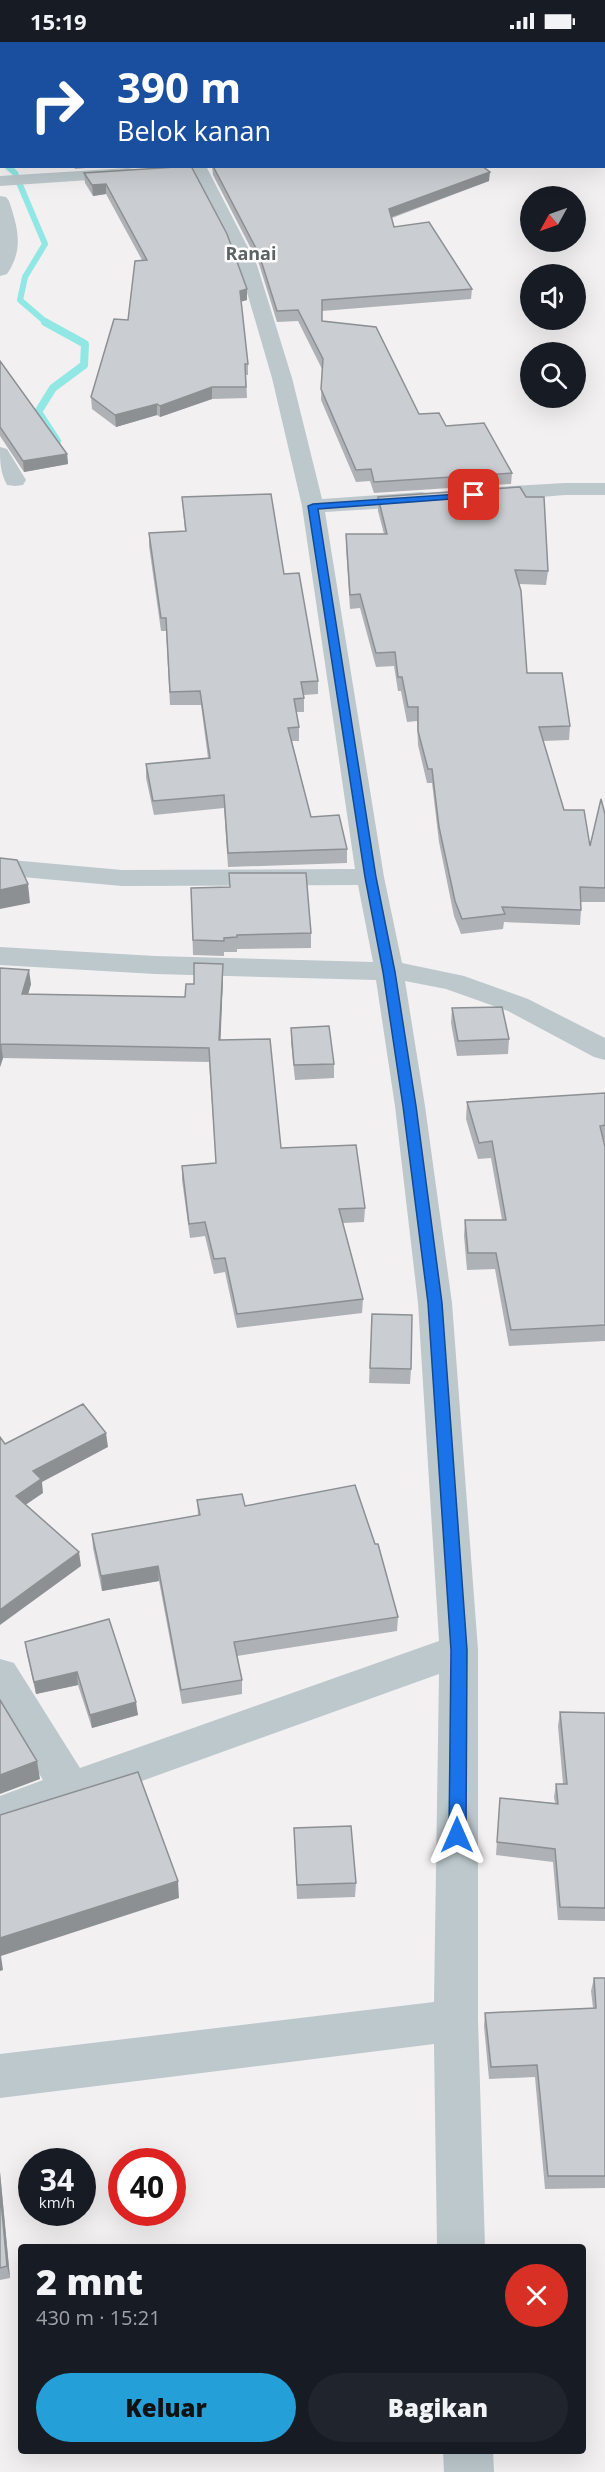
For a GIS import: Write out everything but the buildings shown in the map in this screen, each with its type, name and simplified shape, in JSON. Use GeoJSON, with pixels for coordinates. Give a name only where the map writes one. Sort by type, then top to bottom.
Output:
{"type":"FeatureCollection","features":[{"type":"Feature","properties":{"kind":"street"},"geometry":{"type":"LineString","coordinates":[[197,168],[248,265],[282,378],[313,506],[370,877],[389,972],[410,1106],[435,1303],[459,1650],[456,2020],[461,2244]]}},
{"type":"Feature","properties":{"kind":"street"},"geometry":{"type":"LineString","coordinates":[[6,181],[142,172]]}},
{"type":"Feature","properties":{"kind":"street"},"geometry":{"type":"LineString","coordinates":[[0,201],[12,238],[9,254],[0,270]]}},
{"type":"Feature","properties":{"kind":"street"},"geometry":{"type":"LineString","coordinates":[[0,453],[15,480]]}},
{"type":"Feature","properties":{"kind":"street"},"geometry":{"type":"LineString","coordinates":[[462,496],[566,489],[605,489]]}},
{"type":"Feature","properties":{"kind":"street"},"geometry":{"type":"LineString","coordinates":[[313,506],[439,498]]}},
{"type":"Feature","properties":{"kind":"street"},"geometry":{"type":"LineString","coordinates":[[0,867],[122,878],[370,877]]}},
{"type":"Feature","properties":{"kind":"street"},"geometry":{"type":"LineString","coordinates":[[0,956],[154,965],[410,972],[454,982],[507,1001],[605,1050]]}},
{"type":"Feature","properties":{"kind":"street"},"geometry":{"type":"LineString","coordinates":[[0,1814],[459,1650]]}},
{"type":"Feature","properties":{"kind":"street"},"geometry":{"type":"LineString","coordinates":[[0,1675],[70,1788]]}},
{"type":"Feature","properties":{"kind":"street"},"geometry":{"type":"LineString","coordinates":[[0,2076],[456,2020]]}},
{"type":"Feature","properties":{"kind":"street"},"geometry":{"type":"LineString","coordinates":[[468,2454],[469,2472]]}},
{"type":"Feature","properties":{"kind":"waterway"},"geometry":{"type":"LineString","coordinates":[[9,168],[15,173],[45,244],[25,277],[20,300],[47,323]]}},
{"type":"Feature","properties":{"kind":"waterway"},"geometry":{"type":"LineString","coordinates":[[47,323],[85,344],[84,365],[53,388],[38,412],[57,441]]}},
{"type":"Feature","properties":{"kind":"district","name":"Ranai"},"geometry":{"type":"Point","coordinates":[251,253]}},
{"type":"Feature","properties":{"kind":"route"},"geometry":{"type":"LineString","coordinates":[[457,1835],[459,1650],[435,1303],[410,1106],[389,972],[370,877],[313,506],[474,495]]}}]}
